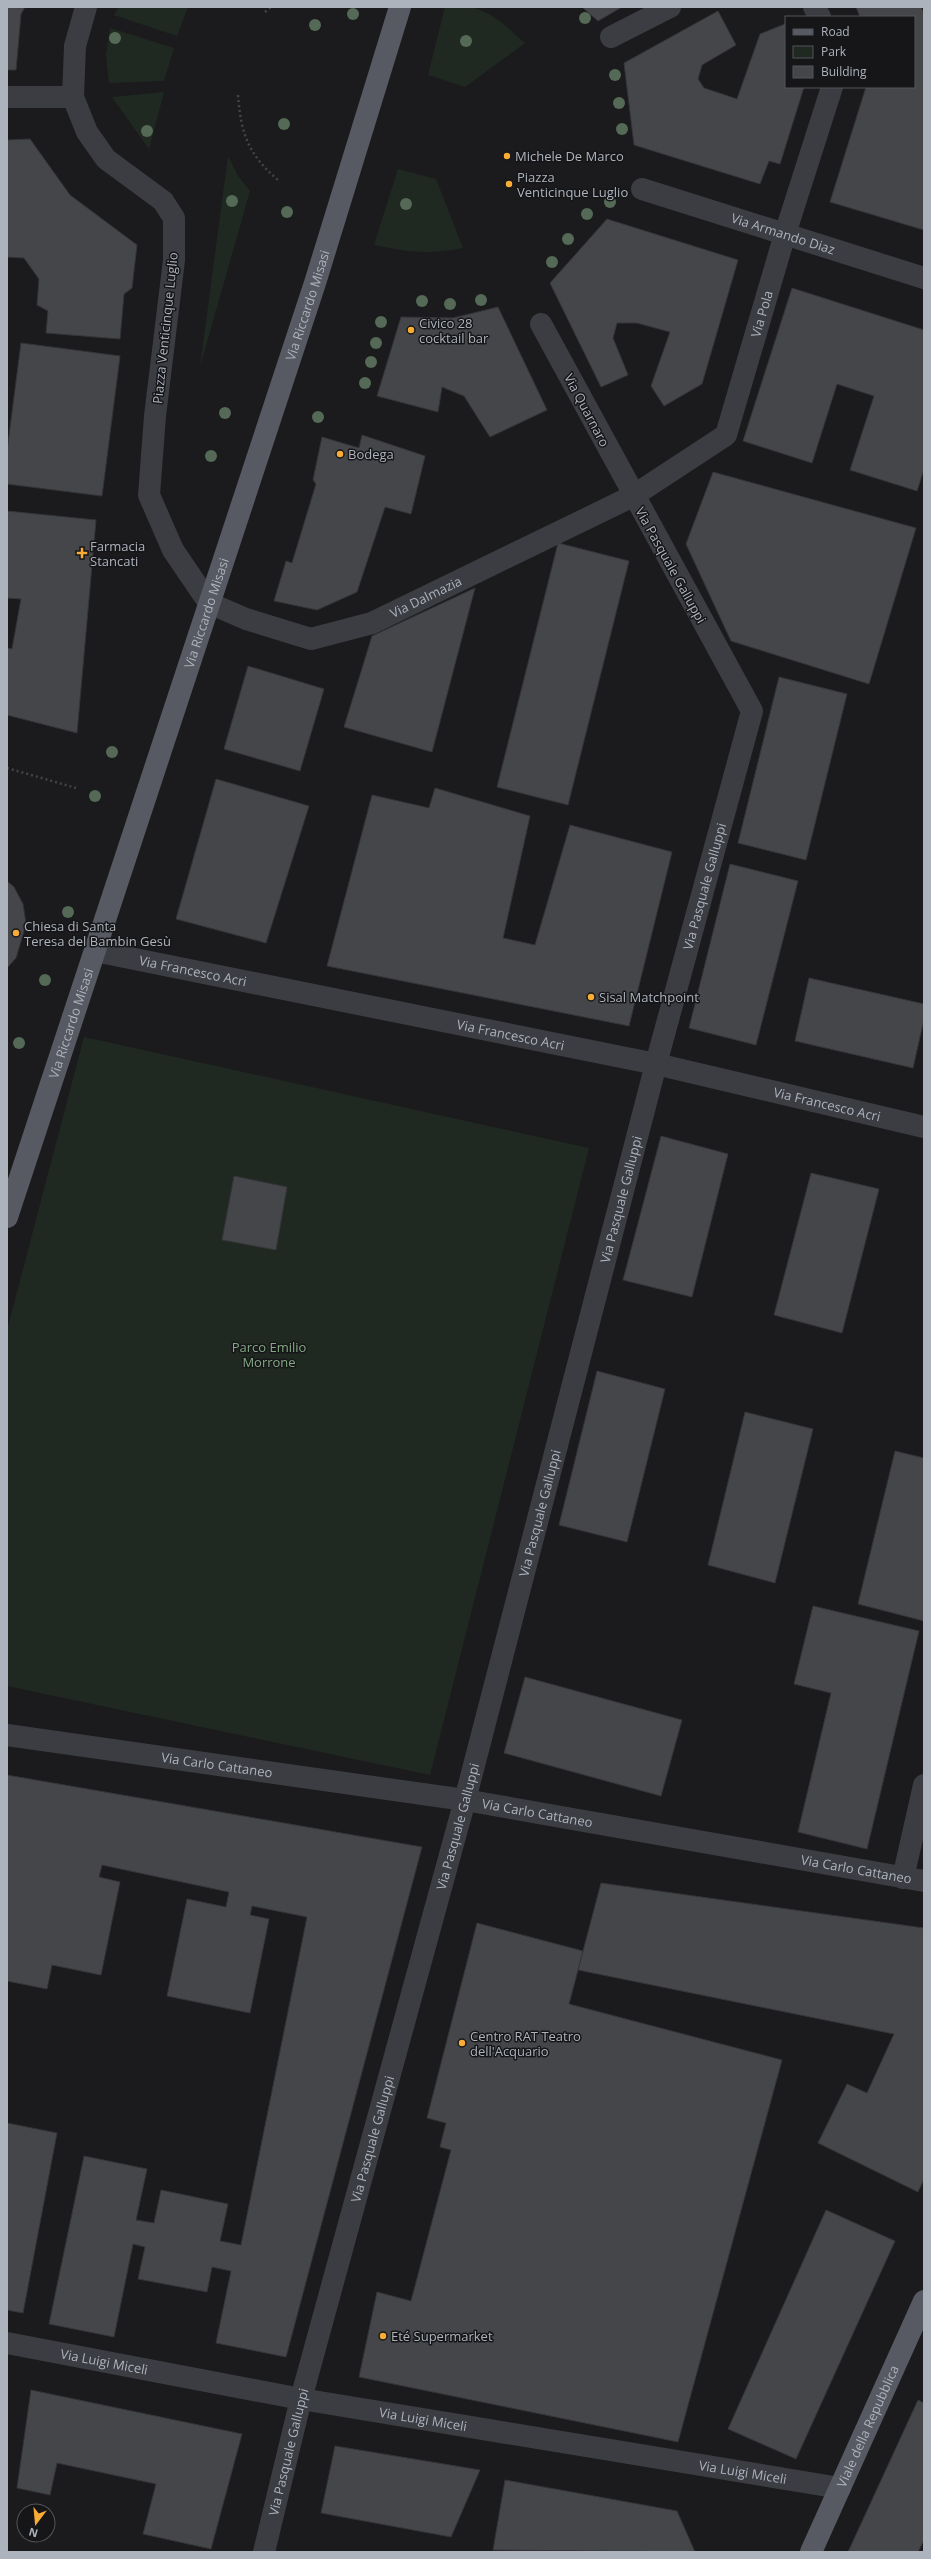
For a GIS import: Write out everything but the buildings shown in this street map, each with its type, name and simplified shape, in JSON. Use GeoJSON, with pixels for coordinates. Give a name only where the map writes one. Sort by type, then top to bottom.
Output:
{"type":"FeatureCollection","features":[{"type":"Feature","properties":{"kind":"main road","name":"Via Riccardo Misasi"},"geometry":{"type":"LineString","coordinates":[[7,1217],[315,283],[400,7]]}},
{"type":"Feature","properties":{"kind":"main road","name":"Viale della Repubblica"},"geometry":{"type":"LineString","coordinates":[[811,2552],[924,2301]]}},
{"type":"Feature","properties":{"kind":"street","name":"Piazza Venticinque Luglio"},"geometry":{"type":"LineString","coordinates":[[86,7],[75,46],[73,97],[87,132],[106,159],[163,201],[174,218],[174,260],[155,416],[149,495],[173,550],[209,603]]}},
{"type":"Feature","properties":{"kind":"street"},"geometry":{"type":"LineString","coordinates":[[611,37],[670,7]]}},
{"type":"Feature","properties":{"kind":"street"},"geometry":{"type":"LineString","coordinates":[[814,7],[819,16]]}},
{"type":"Feature","properties":{"kind":"street","name":"Via Pola"},"geometry":{"type":"LineString","coordinates":[[633,496],[726,435],[785,234],[832,88]]}},
{"type":"Feature","properties":{"kind":"street"},"geometry":{"type":"LineString","coordinates":[[7,97],[73,97]]}},
{"type":"Feature","properties":{"kind":"street","name":"Via Armando Diaz"},"geometry":{"type":"LineString","coordinates":[[642,189],[924,278]]}},
{"type":"Feature","properties":{"kind":"street","name":"Via Quarnaro"},"geometry":{"type":"LineString","coordinates":[[541,324],[633,496]]}},
{"type":"Feature","properties":{"kind":"street","name":"Via Dalmazia"},"geometry":{"type":"LineString","coordinates":[[209,603],[246,619],[311,639],[372,623],[633,496]]}},
{"type":"Feature","properties":{"kind":"street","name":"Via Pasquale Galluppi"},"geometry":{"type":"LineString","coordinates":[[264,2552],[301,2399],[465,1800],[656,1064],[752,711],[633,496]]}},
{"type":"Feature","properties":{"kind":"street","name":"Via Francesco Acri"},"geometry":{"type":"LineString","coordinates":[[95,951],[656,1064],[924,1127]]}},
{"type":"Feature","properties":{"kind":"street","name":"Via Carlo Cattaneo"},"geometry":{"type":"LineString","coordinates":[[7,1735],[465,1800],[924,1881]]}},
{"type":"Feature","properties":{"kind":"street"},"geometry":{"type":"LineString","coordinates":[[903,1878],[924,1785]]}},
{"type":"Feature","properties":{"kind":"street","name":"Via Luigi Miceli"},"geometry":{"type":"LineString","coordinates":[[7,2343],[301,2399],[840,2488]]}},
{"type":"Feature","properties":{"kind":"path"},"geometry":{"type":"LineString","coordinates":[[265,12],[271,7]]}},
{"type":"Feature","properties":{"kind":"path"},"geometry":{"type":"LineString","coordinates":[[238,95],[241,124],[250,146],[263,167],[278,180]]}},
{"type":"Feature","properties":{"kind":"path"},"geometry":{"type":"LineString","coordinates":[[7,768],[76,788]]}},
{"type":"Feature","properties":{"kind":"green space"},"geometry":{"type":"Polygon","coordinates":[[[460,6],[481,10],[501,22],[525,43],[465,87],[428,75],[445,7],[460,6]]]}},
{"type":"Feature","properties":{"kind":"green space"},"geometry":{"type":"Polygon","coordinates":[[[119,7],[188,7],[177,36],[114,15],[119,7]]]}},
{"type":"Feature","properties":{"kind":"green space"},"geometry":{"type":"Polygon","coordinates":[[[110,28],[174,48],[164,81],[109,83],[106,55],[110,28]]]}},
{"type":"Feature","properties":{"kind":"green space"},"geometry":{"type":"Polygon","coordinates":[[[164,92],[149,149],[112,97],[164,92]]]}},
{"type":"Feature","properties":{"kind":"green space"},"geometry":{"type":"Polygon","coordinates":[[[228,156],[238,176],[250,191],[200,367],[228,156]]]}},
{"type":"Feature","properties":{"kind":"green space"},"geometry":{"type":"Polygon","coordinates":[[[398,169],[436,179],[463,248],[418,252],[374,245],[398,169]]]}},
{"type":"Feature","properties":{"kind":"green space","name":"Parco Emilio Morrone"},"geometry":{"type":"Polygon","coordinates":[[[84,1037],[589,1148],[430,1775],[7,1686],[7,1330],[84,1037]]]}},
{"type":"Feature","properties":{"kind":"place","name":"Michele De Marco"},"geometry":{"type":"Point","coordinates":[507,156]}},
{"type":"Feature","properties":{"kind":"place","name":"Piazza Venticinque Luglio"},"geometry":{"type":"Point","coordinates":[509,184]}},
{"type":"Feature","properties":{"kind":"place","name":"Civico 28 cocktail bar"},"geometry":{"type":"Point","coordinates":[411,330]}},
{"type":"Feature","properties":{"kind":"place","name":"Bodega"},"geometry":{"type":"Point","coordinates":[340,454]}},
{"type":"Feature","properties":{"kind":"place","name":"Farmacia Stancati"},"geometry":{"type":"Point","coordinates":[82,553]}},
{"type":"Feature","properties":{"kind":"place","name":"Chiesa di Santa Teresa del Bambin Gesù"},"geometry":{"type":"Point","coordinates":[16,933]}},
{"type":"Feature","properties":{"kind":"place","name":"Sisal Matchpoint"},"geometry":{"type":"Point","coordinates":[591,997]}},
{"type":"Feature","properties":{"kind":"place","name":"Centro RAT Teatro dell'Acquario"},"geometry":{"type":"Point","coordinates":[462,2043]}},
{"type":"Feature","properties":{"kind":"place","name":"Eté Supermarket"},"geometry":{"type":"Point","coordinates":[383,2336]}}]}
